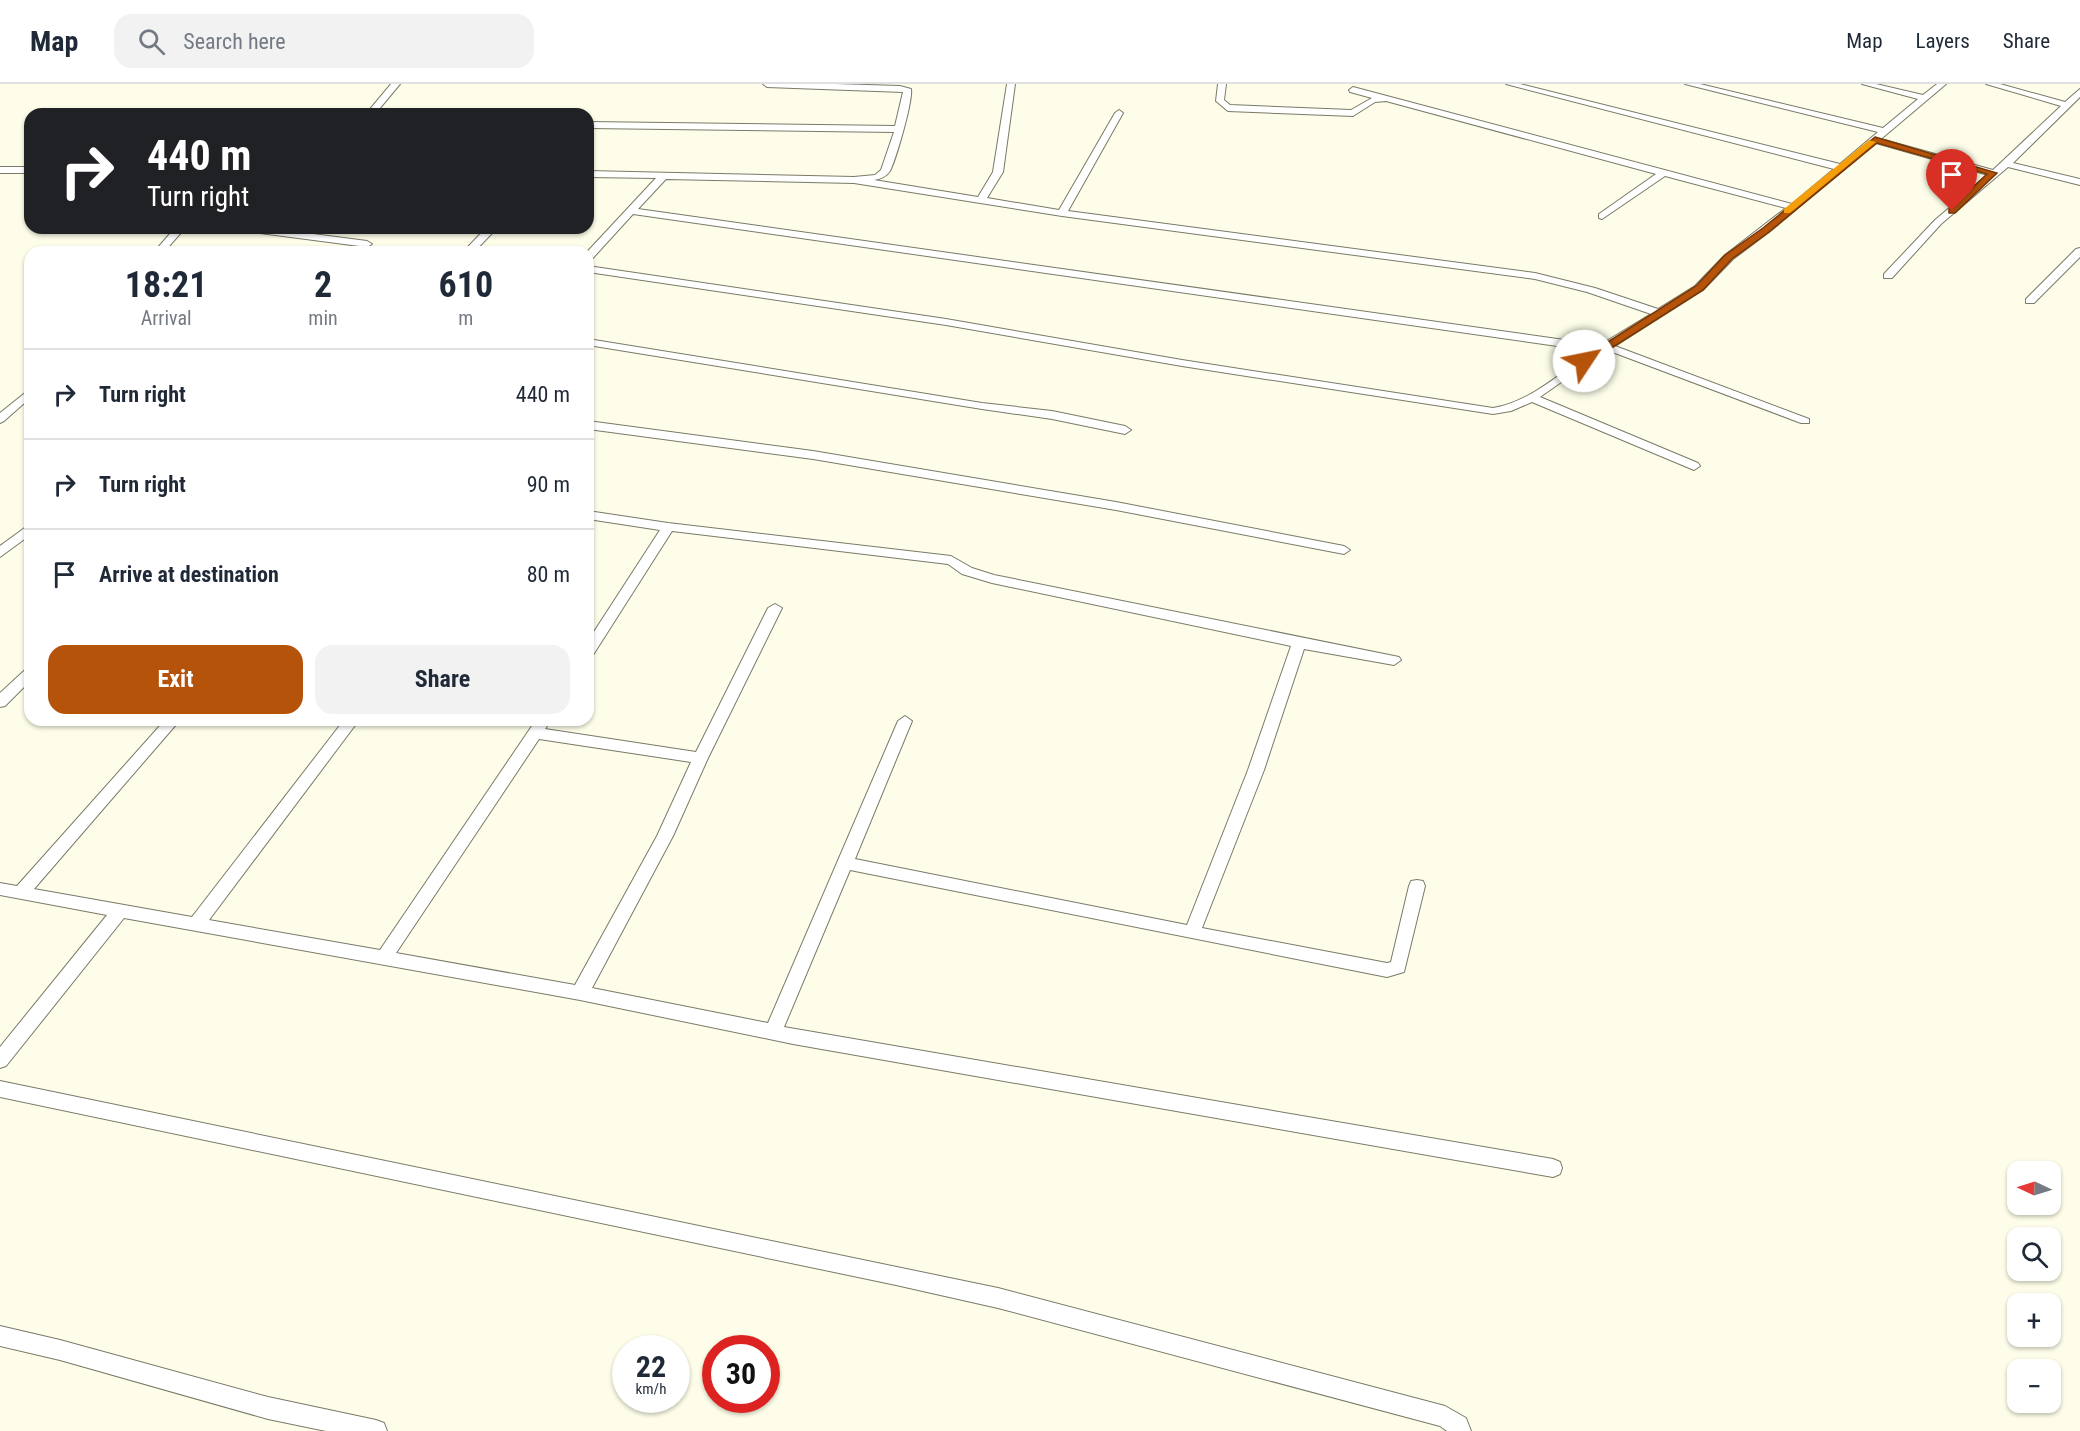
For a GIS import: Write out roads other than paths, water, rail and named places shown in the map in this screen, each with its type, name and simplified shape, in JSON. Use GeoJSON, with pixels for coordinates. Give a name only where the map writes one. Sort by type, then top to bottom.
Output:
{"type":"FeatureCollection","features":[{"type":"Feature","properties":{"kind":"street"},"geometry":{"type":"LineString","coordinates":[[375,108],[396,84]]}},
{"type":"Feature","properties":{"kind":"street"},"geometry":{"type":"LineString","coordinates":[[767,84],[908,91],[899,129],[885,171],[878,177],[854,180]]}},
{"type":"Feature","properties":{"kind":"street"},"geometry":{"type":"LineString","coordinates":[[981,200],[998,172],[1011,84]]}},
{"type":"Feature","properties":{"kind":"street"},"geometry":{"type":"LineString","coordinates":[[1222,84],[1220,101],[1228,108],[1353,113],[1373,100],[1385,99]]}},
{"type":"Feature","properties":{"kind":"street"},"geometry":{"type":"LineString","coordinates":[[1510,84],[1839,167]]}},
{"type":"Feature","properties":{"kind":"street"},"geometry":{"type":"LineString","coordinates":[[1689,84],[1884,131]]}},
{"type":"Feature","properties":{"kind":"street"},"geometry":{"type":"LineString","coordinates":[[1866,84],[1923,98]]}},
{"type":"Feature","properties":{"kind":"street"},"geometry":{"type":"LineString","coordinates":[[594,270],[934,320],[1182,363],[1493,411],[1508,409],[1532,398],[1604,347],[1699,288],[1729,257],[1766,230],[1839,167],[1942,84]]}},
{"type":"Feature","properties":{"kind":"street"},"geometry":{"type":"LineString","coordinates":[[1990,84],[2067,105]]}},
{"type":"Feature","properties":{"kind":"street"},"geometry":{"type":"LineString","coordinates":[[1353,90],[1792,207]]}},
{"type":"Feature","properties":{"kind":"street"},"geometry":{"type":"LineString","coordinates":[[1888,276],[1938,222],[2006,164],[2080,92]]}},
{"type":"Feature","properties":{"kind":"street"},"geometry":{"type":"LineString","coordinates":[[1062,213],[1119,113]]}},
{"type":"Feature","properties":{"kind":"street"},"geometry":{"type":"LineString","coordinates":[[594,125],[899,129]]}},
{"type":"Feature","properties":{"kind":"street"},"geometry":{"type":"LineString","coordinates":[[1875,140],[1993,173]]}},
{"type":"Feature","properties":{"kind":"street"},"geometry":{"type":"LineString","coordinates":[[2006,164],[2080,182]]}},
{"type":"Feature","properties":{"kind":"street"},"geometry":{"type":"LineString","coordinates":[[0,170],[24,170]]}},
{"type":"Feature","properties":{"kind":"street"},"geometry":{"type":"LineString","coordinates":[[1602,216],[1664,173]]}},
{"type":"Feature","properties":{"kind":"street"},"geometry":{"type":"LineString","coordinates":[[594,174],[854,180],[1062,213],[1535,276],[1591,290],[1660,313]]}},
{"type":"Feature","properties":{"kind":"street"},"geometry":{"type":"LineString","coordinates":[[594,250],[664,175]]}},
{"type":"Feature","properties":{"kind":"street"},"geometry":{"type":"LineString","coordinates":[[630,211],[768,233],[888,248],[1281,305],[1604,347],[1804,421]]}},
{"type":"Feature","properties":{"kind":"street"},"geometry":{"type":"LineString","coordinates":[[164,246],[175,234]]}},
{"type":"Feature","properties":{"kind":"street"},"geometry":{"type":"LineString","coordinates":[[290,234],[368,244]]}},
{"type":"Feature","properties":{"kind":"street"},"geometry":{"type":"LineString","coordinates":[[474,246],[486,234]]}},
{"type":"Feature","properties":{"kind":"street"},"geometry":{"type":"LineString","coordinates":[[2030,301],[2080,251]]}},
{"type":"Feature","properties":{"kind":"street"},"geometry":{"type":"LineString","coordinates":[[594,343],[970,404],[1052,414],[1125,430]]}},
{"type":"Feature","properties":{"kind":"street"},"geometry":{"type":"LineString","coordinates":[[0,419],[24,397]]}},
{"type":"Feature","properties":{"kind":"street"},"geometry":{"type":"LineString","coordinates":[[1532,398],[1694,466]]}},
{"type":"Feature","properties":{"kind":"street"},"geometry":{"type":"LineString","coordinates":[[594,426],[813,455],[1116,506],[1344,549]]}},
{"type":"Feature","properties":{"kind":"street"},"geometry":{"type":"LineString","coordinates":[[594,516],[668,527],[951,560],[967,571],[992,579],[1299,643],[1394,660]]}},
{"type":"Feature","properties":{"kind":"street"},"geometry":{"type":"LineString","coordinates":[[594,643],[668,527]]}},
{"type":"Feature","properties":{"kind":"street"},"geometry":{"type":"LineString","coordinates":[[0,553],[24,533]]}},
{"type":"Feature","properties":{"kind":"street"},"geometry":{"type":"LineString","coordinates":[[580,993],[665,836],[700,758],[775,608]]}},
{"type":"Feature","properties":{"kind":"street"},"geometry":{"type":"LineString","coordinates":[[1192,933],[1256,770],[1299,643]]}},
{"type":"Feature","properties":{"kind":"street"},"geometry":{"type":"LineString","coordinates":[[0,702],[24,679]]}},
{"type":"Feature","properties":{"kind":"street"},"geometry":{"type":"LineString","coordinates":[[773,1032],[905,721]]}},
{"type":"Feature","properties":{"kind":"street"},"geometry":{"type":"LineString","coordinates":[[20,893],[168,726]]}},
{"type":"Feature","properties":{"kind":"street"},"geometry":{"type":"LineString","coordinates":[[195,925],[347,726]]}},
{"type":"Feature","properties":{"kind":"street"},"geometry":{"type":"LineString","coordinates":[[383,959],[540,727],[700,758]]}},
{"type":"Feature","properties":{"kind":"street"},"geometry":{"type":"LineString","coordinates":[[845,864],[1387,970],[1398,967],[1417,886]]}},
{"type":"Feature","properties":{"kind":"street"},"geometry":{"type":"LineString","coordinates":[[0,889],[580,993],[773,1032],[1552,1168]]}},
{"type":"Feature","properties":{"kind":"street"},"geometry":{"type":"LineString","coordinates":[[0,1060],[119,912]]}},
{"type":"Feature","properties":{"kind":"street"},"geometry":{"type":"LineString","coordinates":[[0,1089],[998,1298],[1445,1417],[1458,1426],[1460,1431]]}},
{"type":"Feature","properties":{"kind":"street"},"geometry":{"type":"LineString","coordinates":[[0,1336],[60,1350],[268,1408],[376,1431]]}}]}
